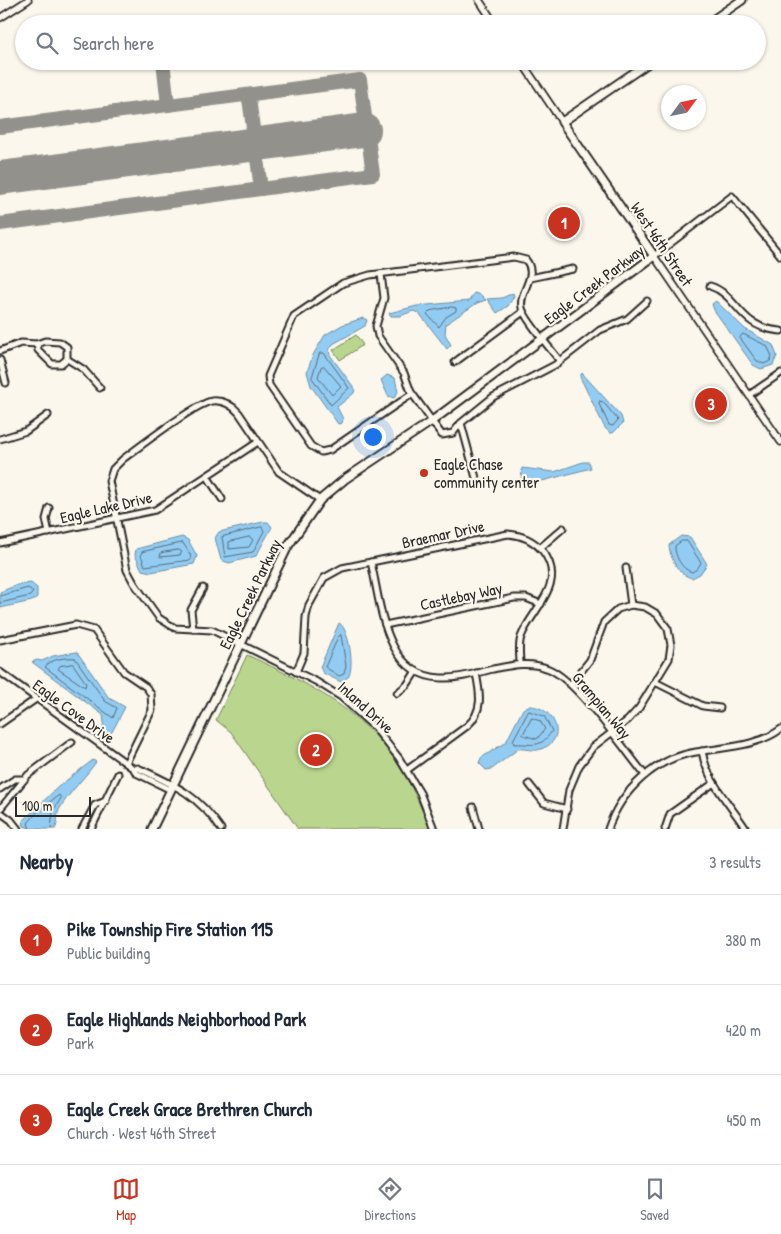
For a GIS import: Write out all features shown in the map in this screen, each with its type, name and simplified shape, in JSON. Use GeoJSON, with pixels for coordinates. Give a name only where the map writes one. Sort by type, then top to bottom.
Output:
{"type":"FeatureCollection","features":[{"type":"Feature","properties":{"kind":"main road"},"geometry":{"type":"LineString","coordinates":[[720,15],[742,0]]}},
{"type":"Feature","properties":{"kind":"main road"},"geometry":{"type":"LineString","coordinates":[[562,122],[639,70]]}},
{"type":"Feature","properties":{"kind":"main road","name":"West 46th Street"},"geometry":{"type":"LineString","coordinates":[[562,122],[654,256]]}},
{"type":"Feature","properties":{"kind":"main road","name":"Eagle Creek Parkway"},"geometry":{"type":"LineString","coordinates":[[152,829],[292,539],[320,500],[345,479],[432,421],[654,256]]}},
{"type":"Feature","properties":{"kind":"street"},"geometry":{"type":"LineString","coordinates":[[0,18],[28,0]]}},
{"type":"Feature","properties":{"kind":"street"},"geometry":{"type":"LineString","coordinates":[[479,0],[489,15]]}},
{"type":"Feature","properties":{"kind":"street","name":"West 46th Street"},"geometry":{"type":"LineString","coordinates":[[527,70],[562,122]]}},
{"type":"Feature","properties":{"kind":"street","name":"Eagle Creek Parkway"},"geometry":{"type":"LineString","coordinates":[[654,256],[732,196],[781,256]]}},
{"type":"Feature","properties":{"kind":"street","name":"West 46th Street"},"geometry":{"type":"LineString","coordinates":[[654,256],[781,442]]}},
{"type":"Feature","properties":{"kind":"street"},"geometry":{"type":"LineString","coordinates":[[412,394],[330,450],[321,452],[311,446],[270,386],[269,372],[296,313],[343,283],[381,274],[516,257],[527,262],[530,278],[521,302],[523,312],[543,338]]}},
{"type":"Feature","properties":{"kind":"street"},"geometry":{"type":"LineString","coordinates":[[530,278],[573,269]]}},
{"type":"Feature","properties":{"kind":"street"},"geometry":{"type":"LineString","coordinates":[[381,274],[384,298],[376,331],[404,373],[412,394],[443,435],[452,433],[493,397],[560,361],[598,331],[627,319],[647,301]]}},
{"type":"Feature","properties":{"kind":"street"},"geometry":{"type":"LineString","coordinates":[[710,286],[724,294],[749,321],[764,328],[781,331]]}},
{"type":"Feature","properties":{"kind":"street"},"geometry":{"type":"LineString","coordinates":[[455,362],[523,312]]}},
{"type":"Feature","properties":{"kind":"street","name":"Eagle Creek Parkway"},"geometry":{"type":"LineString","coordinates":[[543,338],[560,361]]}},
{"type":"Feature","properties":{"kind":"street"},"geometry":{"type":"LineString","coordinates":[[0,352],[23,343],[37,344],[45,341],[63,343],[69,351],[67,359],[61,364],[52,364],[38,350],[37,344]]}},
{"type":"Feature","properties":{"kind":"street"},"geometry":{"type":"LineString","coordinates":[[67,359],[83,369],[100,388]]}},
{"type":"Feature","properties":{"kind":"street"},"geometry":{"type":"LineString","coordinates":[[0,360],[6,383]]}},
{"type":"Feature","properties":{"kind":"street"},"geometry":{"type":"LineString","coordinates":[[749,395],[781,373]]}},
{"type":"Feature","properties":{"kind":"street","name":"Inland Drive"},"geometry":{"type":"LineString","coordinates":[[258,442],[234,408],[217,401],[200,406],[116,465],[109,483],[127,570],[162,622],[175,628],[212,630],[326,687],[355,709],[383,737],[407,770],[424,802],[434,829]]}},
{"type":"Feature","properties":{"kind":"street"},"geometry":{"type":"LineString","coordinates":[[0,438],[24,432],[48,415]]}},
{"type":"Feature","properties":{"kind":"street"},"geometry":{"type":"LineString","coordinates":[[460,424],[476,478]]}},
{"type":"Feature","properties":{"kind":"street"},"geometry":{"type":"LineString","coordinates":[[258,442],[282,474],[320,500]]}},
{"type":"Feature","properties":{"kind":"street","name":"Eagle Lake Drive"},"geometry":{"type":"LineString","coordinates":[[0,543],[158,509],[258,442]]}},
{"type":"Feature","properties":{"kind":"street"},"geometry":{"type":"LineString","coordinates":[[207,476],[222,499]]}},
{"type":"Feature","properties":{"kind":"street"},"geometry":{"type":"LineString","coordinates":[[49,508],[46,519],[49,533]]}},
{"type":"Feature","properties":{"kind":"street"},"geometry":{"type":"LineString","coordinates":[[520,664],[522,636],[550,588],[551,576],[548,562],[540,548],[563,528]]}},
{"type":"Feature","properties":{"kind":"street","name":"Braemar Drive"},"geometry":{"type":"LineString","coordinates":[[296,672],[305,648],[307,611],[323,580],[338,569],[508,534],[527,538],[540,548]]}},
{"type":"Feature","properties":{"kind":"street","name":"Grampian Way"},"geometry":{"type":"LineString","coordinates":[[372,562],[385,624],[398,656],[416,671],[443,678],[520,664],[548,668],[571,684],[645,775]]}},
{"type":"Feature","properties":{"kind":"street"},"geometry":{"type":"LineString","coordinates":[[626,568],[631,606]]}},
{"type":"Feature","properties":{"kind":"street"},"geometry":{"type":"LineString","coordinates":[[193,629],[191,610],[204,588]]}},
{"type":"Feature","properties":{"kind":"street","name":"Castlebay Way"},"geometry":{"type":"LineString","coordinates":[[385,624],[514,598],[526,598],[541,604]]}},
{"type":"Feature","properties":{"kind":"street"},"geometry":{"type":"LineString","coordinates":[[563,829],[571,785],[579,766],[593,747],[635,713],[669,659],[670,636],[655,613],[642,606],[631,606],[616,610],[606,620],[590,660],[571,684]]}},
{"type":"Feature","properties":{"kind":"street"},"geometry":{"type":"LineString","coordinates":[[0,640],[83,625],[98,635],[128,676],[142,684],[151,694],[153,701],[151,712],[126,763]]}},
{"type":"Feature","properties":{"kind":"street"},"geometry":{"type":"LineString","coordinates":[[397,693],[407,685],[416,671]]}},
{"type":"Feature","properties":{"kind":"street","name":"Eagle Cove Drive"},"geometry":{"type":"LineString","coordinates":[[0,672],[134,769],[138,768],[200,802],[221,829]]}},
{"type":"Feature","properties":{"kind":"street"},"geometry":{"type":"LineString","coordinates":[[407,770],[475,718],[480,700],[476,673]]}},
{"type":"Feature","properties":{"kind":"street"},"geometry":{"type":"LineString","coordinates":[[655,682],[703,706],[720,708]]}},
{"type":"Feature","properties":{"kind":"street"},"geometry":{"type":"LineString","coordinates":[[0,724],[36,699]]}},
{"type":"Feature","properties":{"kind":"street"},"geometry":{"type":"LineString","coordinates":[[608,829],[623,799],[645,775],[672,759],[702,751],[753,742],[781,729]]}},
{"type":"Feature","properties":{"kind":"street"},"geometry":{"type":"LineString","coordinates":[[18,829],[0,811],[24,779],[72,742]]}},
{"type":"Feature","properties":{"kind":"street"},"geometry":{"type":"LineString","coordinates":[[702,751],[704,766],[746,829]]}},
{"type":"Feature","properties":{"kind":"street"},"geometry":{"type":"LineString","coordinates":[[91,829],[118,774]]}},
{"type":"Feature","properties":{"kind":"street"},"geometry":{"type":"LineString","coordinates":[[0,789],[15,779],[24,779]]}},
{"type":"Feature","properties":{"kind":"street"},"geometry":{"type":"LineString","coordinates":[[665,829],[665,822],[670,814],[714,783]]}},
{"type":"Feature","properties":{"kind":"street"},"geometry":{"type":"LineString","coordinates":[[529,784],[544,803],[567,809]]}},
{"type":"Feature","properties":{"kind":"street"},"geometry":{"type":"LineString","coordinates":[[82,829],[95,805],[106,801]]}},
{"type":"Feature","properties":{"kind":"street"},"geometry":{"type":"LineString","coordinates":[[473,807],[479,829]]}},
{"type":"Feature","properties":{"kind":"green space"},"geometry":{"type":"Polygon","coordinates":[[[356,335],[363,345],[340,360],[333,350],[356,335]]]}},
{"type":"Feature","properties":{"kind":"green space"},"geometry":{"type":"Polygon","coordinates":[[[247,655],[309,686],[335,702],[381,742],[399,766],[415,795],[429,829],[298,829],[231,732],[216,720],[247,655]]]}},
{"type":"Feature","properties":{"kind":"water"},"geometry":{"type":"Polygon","coordinates":[[[474,293],[481,295],[486,300],[477,303],[446,324],[445,334],[451,345],[447,349],[419,313],[413,311],[400,316],[391,316],[389,313],[417,306],[469,301],[474,293]]]}},
{"type":"Feature","properties":{"kind":"water"},"geometry":{"type":"Polygon","coordinates":[[[513,293],[514,296],[508,306],[497,313],[487,299],[502,298],[513,293]]]}},
{"type":"Feature","properties":{"kind":"water"},"geometry":{"type":"Polygon","coordinates":[[[716,301],[745,329],[773,345],[777,356],[773,365],[761,369],[753,365],[714,310],[712,304],[716,301]]]}},
{"type":"Feature","properties":{"kind":"water"},"geometry":{"type":"Polygon","coordinates":[[[363,318],[367,320],[365,326],[333,344],[329,350],[330,355],[355,389],[354,393],[337,407],[343,419],[342,423],[338,424],[311,386],[307,372],[313,355],[325,335],[342,325],[363,318]]]}},
{"type":"Feature","properties":{"kind":"water"},"geometry":{"type":"Polygon","coordinates":[[[582,373],[621,416],[623,423],[613,433],[610,433],[605,428],[580,377],[582,373]]]}},
{"type":"Feature","properties":{"kind":"water"},"geometry":{"type":"Polygon","coordinates":[[[387,375],[395,378],[398,392],[394,398],[388,396],[381,380],[387,375]]]}},
{"type":"Feature","properties":{"kind":"water"},"geometry":{"type":"Polygon","coordinates":[[[583,462],[589,462],[591,468],[531,484],[523,485],[521,482],[522,468],[554,472],[583,462]]]}},
{"type":"Feature","properties":{"kind":"water"},"geometry":{"type":"Polygon","coordinates":[[[268,522],[272,527],[256,556],[229,563],[221,560],[215,538],[219,532],[268,522]]]}},
{"type":"Feature","properties":{"kind":"water"},"geometry":{"type":"Polygon","coordinates":[[[681,536],[690,537],[707,564],[700,574],[692,578],[679,570],[671,555],[669,545],[681,536]]]}},
{"type":"Feature","properties":{"kind":"water"},"geometry":{"type":"Polygon","coordinates":[[[182,537],[188,540],[197,556],[194,564],[151,572],[142,570],[135,555],[136,549],[182,537]]]}},
{"type":"Feature","properties":{"kind":"water"},"geometry":{"type":"Polygon","coordinates":[[[31,583],[37,588],[37,597],[32,601],[0,608],[0,592],[17,585],[31,583]]]}},
{"type":"Feature","properties":{"kind":"water"},"geometry":{"type":"Polygon","coordinates":[[[339,623],[346,632],[351,657],[348,677],[341,682],[323,673],[320,667],[339,623]]]}},
{"type":"Feature","properties":{"kind":"water"},"geometry":{"type":"Polygon","coordinates":[[[77,652],[109,698],[125,707],[112,732],[109,734],[101,733],[104,722],[103,715],[32,662],[77,652]]]}},
{"type":"Feature","properties":{"kind":"water"},"geometry":{"type":"Polygon","coordinates":[[[528,706],[537,707],[551,717],[555,723],[555,738],[550,744],[538,750],[518,749],[492,769],[486,770],[479,763],[481,758],[506,742],[523,709],[528,706]]]}},
{"type":"Feature","properties":{"kind":"water"},"geometry":{"type":"Polygon","coordinates":[[[93,760],[96,762],[67,797],[59,810],[55,829],[32,829],[24,826],[23,821],[59,786],[93,760]]]}},
{"type":"Feature","properties":{"kind":"taxiway"},"geometry":{"type":"LineString","coordinates":[[164,70],[168,105]]}},
{"type":"Feature","properties":{"kind":"taxiway"},"geometry":{"type":"LineString","coordinates":[[0,127],[360,80],[373,174],[0,224]]}},
{"type":"Feature","properties":{"kind":"taxiway"},"geometry":{"type":"LineString","coordinates":[[249,98],[261,189]]}},
{"type":"Feature","properties":{"kind":"runway"},"geometry":{"type":"LineString","coordinates":[[0,178],[364,130]]}},
{"type":"Feature","properties":{"kind":"place","name":"Pike Township Fire Station 115"},"geometry":{"type":"Point","coordinates":[564,223]}},
{"type":"Feature","properties":{"kind":"place","name":"Eagle Creek Grace Brethren Church"},"geometry":{"type":"Point","coordinates":[711,404]}},
{"type":"Feature","properties":{"kind":"place","name":"Eagle Chase community center"},"geometry":{"type":"Point","coordinates":[424,473]}},
{"type":"Feature","properties":{"kind":"place","name":"Eagle Highlands Neighborhood Park"},"geometry":{"type":"Point","coordinates":[316,750]}}]}
